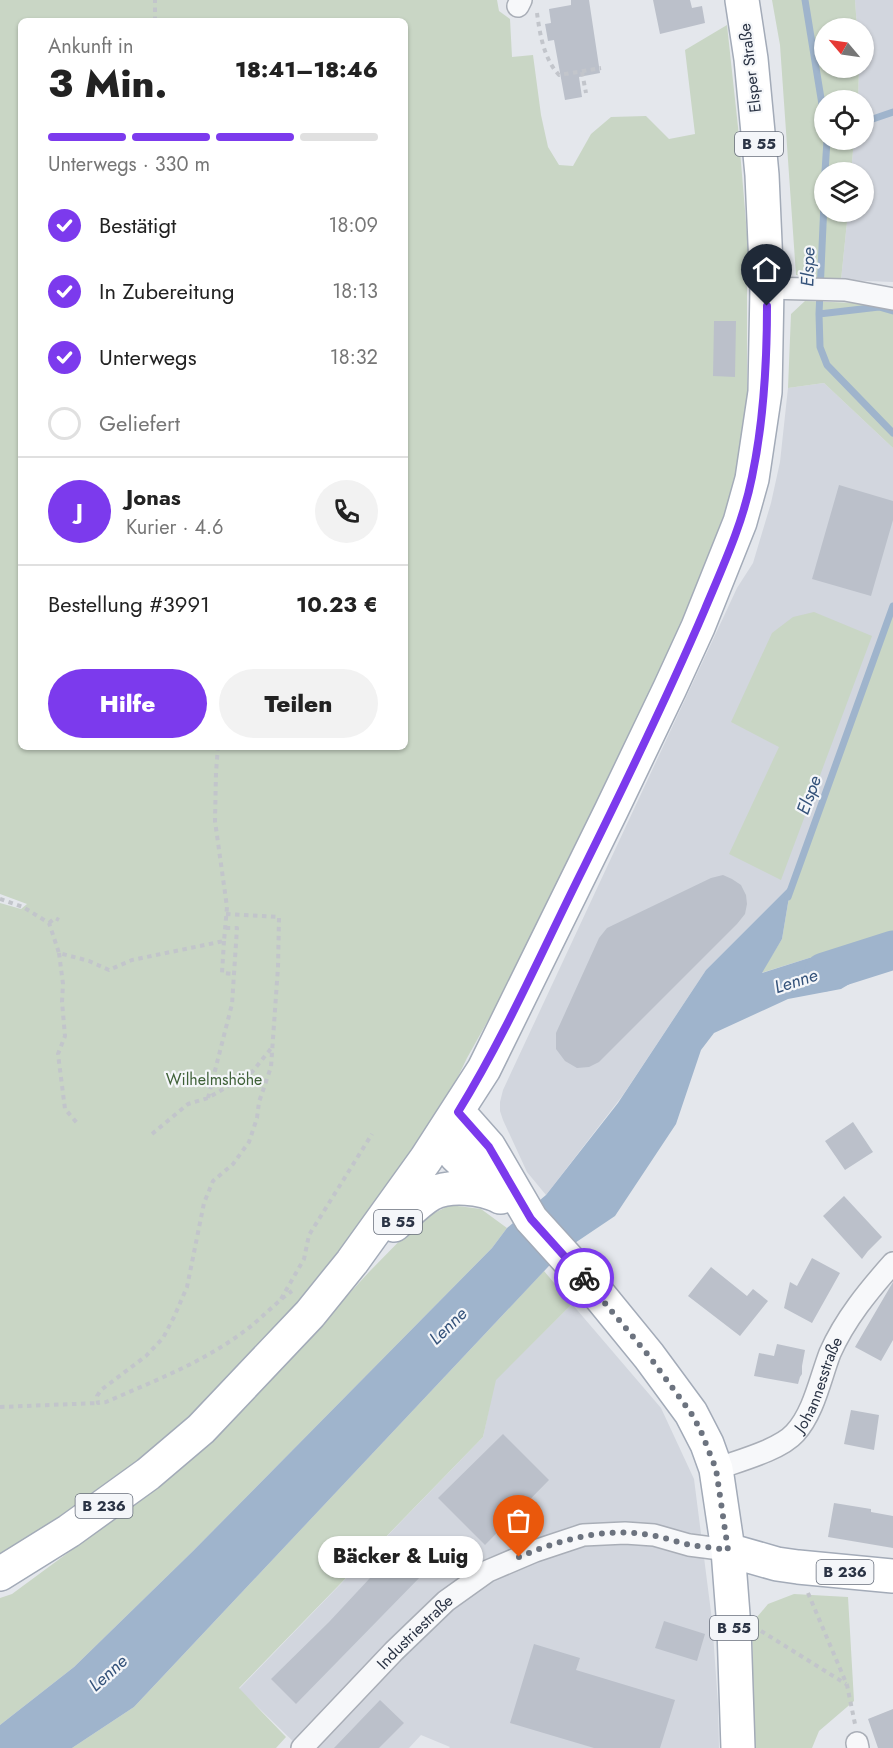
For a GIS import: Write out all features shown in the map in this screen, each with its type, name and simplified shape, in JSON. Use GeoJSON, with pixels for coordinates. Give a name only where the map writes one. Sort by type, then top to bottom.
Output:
{"type":"FeatureCollection","features":[{"type":"Feature","properties":{"kind":"main road","name":"Elsper Straße"},"geometry":{"type":"LineString","coordinates":[[458,1112],[484,1069],[611,811],[688,647],[725,562],[740,522],[752,479],[782,289],[762,175],[751,59],[741,0]]}},
{"type":"Feature","properties":{"kind":"main road","name":"B 55"},"geometry":{"type":"LineString","coordinates":[[458,1112],[470,1169],[485,1190],[501,1197],[531,1219]]}},
{"type":"Feature","properties":{"kind":"main road","name":"B 236"},"geometry":{"type":"LineString","coordinates":[[0,1574],[87,1519],[148,1474],[201,1430],[310,1314],[352,1262],[458,1112]]}},
{"type":"Feature","properties":{"kind":"main road","name":"B 55"},"geometry":{"type":"LineString","coordinates":[[470,1169],[531,1219],[591,1286],[649,1356],[700,1429],[716,1469],[728,1550],[734,1628],[738,1748]]}},
{"type":"Feature","properties":{"kind":"main road","name":"B 55"},"geometry":{"type":"LineString","coordinates":[[352,1262],[421,1201],[470,1169]]}},
{"type":"Feature","properties":{"kind":"main road","name":"B 236"},"geometry":{"type":"LineString","coordinates":[[728,1550],[798,1567],[893,1576]]}},
{"type":"Feature","properties":{"kind":"street"},"geometry":{"type":"LineString","coordinates":[[782,289],[845,290],[893,299]]}},
{"type":"Feature","properties":{"kind":"street","name":"Johannesstraße"},"geometry":{"type":"LineString","coordinates":[[716,1469],[774,1448],[795,1434],[808,1413],[831,1352],[847,1322],[865,1295],[893,1263]]}},
{"type":"Feature","properties":{"kind":"street","name":"Industriestraße"},"geometry":{"type":"LineString","coordinates":[[302,1748],[394,1651],[446,1601],[488,1571],[535,1551],[583,1535],[625,1533],[654,1535],[689,1545],[728,1550]]}},
{"type":"Feature","properties":{"kind":"path"},"geometry":{"type":"LineString","coordinates":[[155,0],[155,18]]}},
{"type":"Feature","properties":{"kind":"path"},"geometry":{"type":"LineString","coordinates":[[525,6],[552,68],[560,75],[601,68]]}},
{"type":"Feature","properties":{"kind":"path"},"geometry":{"type":"LineString","coordinates":[[582,72],[586,93]]}},
{"type":"Feature","properties":{"kind":"path"},"geometry":{"type":"LineString","coordinates":[[218,750],[215,821],[227,907],[222,973],[233,974]]}},
{"type":"Feature","properties":{"kind":"path"},"geometry":{"type":"LineString","coordinates":[[0,899],[23,907],[49,923],[59,953],[63,984],[65,1036],[58,1054],[65,1108],[77,1123]]}},
{"type":"Feature","properties":{"kind":"path"},"geometry":{"type":"LineString","coordinates":[[98,1403],[97,1396],[101,1390],[147,1356],[163,1338],[174,1317],[187,1287],[204,1203],[213,1181],[233,1164],[249,1142],[271,1067],[279,917],[226,914]]}},
{"type":"Feature","properties":{"kind":"path"},"geometry":{"type":"LineString","coordinates":[[49,923],[55,918],[59,920]]}},
{"type":"Feature","properties":{"kind":"path"},"geometry":{"type":"LineString","coordinates":[[208,1098],[232,1004],[237,928],[225,928]]}},
{"type":"Feature","properties":{"kind":"path"},"geometry":{"type":"LineString","coordinates":[[59,953],[109,970],[132,960],[224,941]]}},
{"type":"Feature","properties":{"kind":"path"},"geometry":{"type":"LineString","coordinates":[[152,1134],[188,1104],[208,1098],[252,1071],[273,1046]]}},
{"type":"Feature","properties":{"kind":"path"},"geometry":{"type":"LineString","coordinates":[[280,1299],[304,1258],[309,1235],[372,1134]]}},
{"type":"Feature","properties":{"kind":"path"},"geometry":{"type":"LineString","coordinates":[[0,1407],[106,1402],[193,1364],[246,1330],[280,1299],[296,1289]]}},
{"type":"Feature","properties":{"kind":"path"},"geometry":{"type":"LineString","coordinates":[[798,1567],[847,1684],[854,1712],[857,1745]]}},
{"type":"Feature","properties":{"kind":"path"},"geometry":{"type":"LineString","coordinates":[[734,1628],[757,1627],[847,1684]]}},
{"type":"Feature","properties":{"kind":"shaded area"},"geometry":{"type":"Polygon","coordinates":[[[855,0],[893,0],[893,282],[841,280],[847,222],[874,222],[874,162],[852,162],[853,150],[874,150],[874,90],[858,90],[859,78],[874,78],[874,18],[856,18],[855,0]]]}},
{"type":"Feature","properties":{"kind":"shaded area"},"geometry":{"type":"Polygon","coordinates":[[[824,383],[893,448],[893,602],[849,734],[791,885],[706,970],[623,1095],[546,1195],[527,1172],[503,1120],[500,1102],[503,1090],[737,588],[753,563],[771,503],[780,462],[788,388],[824,383]]]}},
{"type":"Feature","properties":{"kind":"shaded area"},"geometry":{"type":"Polygon","coordinates":[[[572,1304],[661,1408],[694,1479],[712,1620],[719,1748],[449,1748],[421,1735],[409,1748],[300,1748],[239,1689],[483,1437],[495,1380],[572,1304]]]}},
{"type":"Feature","properties":{"kind":"green space","name":"Wilhelmshöhe"},"geometry":{"type":"Polygon","coordinates":[[[0,0],[497,0],[499,11],[510,19],[512,57],[533,55],[548,147],[559,165],[573,166],[591,134],[611,117],[646,116],[669,139],[695,134],[685,50],[727,25],[749,258],[743,258],[747,288],[745,423],[730,505],[707,568],[638,718],[510,981],[467,1058],[416,1164],[290,1331],[154,1453],[0,1562],[0,903],[21,909],[27,904],[0,894],[0,0]]]}},
{"type":"Feature","properties":{"kind":"green space"},"geometry":{"type":"Polygon","coordinates":[[[772,0],[855,0],[856,18],[814,18],[814,78],[859,78],[858,90],[814,90],[814,150],[853,150],[852,162],[814,162],[814,222],[847,222],[841,280],[796,275],[780,45],[772,0]]]}},
{"type":"Feature","properties":{"kind":"green space"},"geometry":{"type":"Polygon","coordinates":[[[805,301],[856,303],[893,312],[893,448],[824,383],[788,388],[791,314],[805,301]]]}},
{"type":"Feature","properties":{"kind":"green space"},"geometry":{"type":"Polygon","coordinates":[[[893,602],[893,955],[809,958],[761,973],[782,939],[791,885],[849,734],[893,602]]]}},
{"type":"Feature","properties":{"kind":"green space"},"geometry":{"type":"Polygon","coordinates":[[[814,612],[872,636],[781,880],[729,854],[779,747],[731,722],[772,633],[793,617],[814,612]]]}},
{"type":"Feature","properties":{"kind":"green space"},"geometry":{"type":"Polygon","coordinates":[[[450,1205],[481,1209],[507,1228],[492,1248],[193,1551],[74,1667],[0,1725],[0,1598],[12,1594],[69,1552],[213,1435],[258,1393],[419,1221],[450,1205]]]}},
{"type":"Feature","properties":{"kind":"green space"},"geometry":{"type":"Polygon","coordinates":[[[544,1271],[572,1304],[496,1380],[483,1437],[239,1688],[286,1737],[276,1748],[72,1748],[134,1707],[544,1271]]]}},
{"type":"Feature","properties":{"kind":"green space"},"geometry":{"type":"Polygon","coordinates":[[[794,1594],[848,1597],[854,1701],[819,1731],[812,1748],[754,1748],[752,1623],[768,1604],[794,1594]]]}},
{"type":"Feature","properties":{"kind":"water"},"geometry":{"type":"Polygon","coordinates":[[[791,885],[782,939],[762,973],[809,958],[893,955],[893,958],[841,989],[788,999],[714,1033],[701,1050],[676,1124],[615,1216],[563,1251],[134,1707],[72,1748],[0,1748],[0,1725],[74,1667],[193,1551],[492,1248],[507,1228],[546,1195],[618,1103],[706,970],[791,885]]]}},
{"type":"Feature","properties":{"kind":"building"},"geometry":{"type":"Polygon","coordinates":[[[571,0],[589,0],[600,73],[579,77],[582,97],[565,100],[554,40],[548,41],[545,24],[551,23],[549,9],[571,5],[571,0]]]}},
{"type":"Feature","properties":{"kind":"building"},"geometry":{"type":"Polygon","coordinates":[[[653,0],[690,0],[692,8],[702,6],[705,23],[660,34],[653,0]]]}},
{"type":"Feature","properties":{"kind":"building"},"geometry":{"type":"Polygon","coordinates":[[[714,321],[736,321],[735,377],[713,376],[714,321]]]}},
{"type":"Feature","properties":{"kind":"building"},"geometry":{"type":"Polygon","coordinates":[[[839,485],[893,501],[893,520],[871,596],[812,579],[839,485]]]}},
{"type":"Feature","properties":{"kind":"building"},"geometry":{"type":"Polygon","coordinates":[[[723,875],[741,885],[746,895],[745,914],[737,924],[599,1062],[589,1067],[577,1068],[565,1061],[556,1049],[556,1033],[599,938],[607,928],[711,878],[723,875]]]}},
{"type":"Feature","properties":{"kind":"building"},"geometry":{"type":"Polygon","coordinates":[[[853,1122],[873,1152],[845,1170],[825,1141],[853,1122]]]}},
{"type":"Feature","properties":{"kind":"building"},"geometry":{"type":"Polygon","coordinates":[[[844,1196],[882,1237],[862,1259],[823,1216],[844,1196]]]}},
{"type":"Feature","properties":{"kind":"building"},"geometry":{"type":"Polygon","coordinates":[[[812,1258],[840,1273],[812,1323],[784,1308],[790,1282],[797,1286],[812,1258]]]}},
{"type":"Feature","properties":{"kind":"building"},"geometry":{"type":"Polygon","coordinates":[[[711,1267],[747,1296],[753,1289],[768,1301],[740,1336],[688,1296],[711,1267]]]}},
{"type":"Feature","properties":{"kind":"building"},"geometry":{"type":"Polygon","coordinates":[[[893,1282],[893,1340],[881,1361],[855,1347],[893,1282]]]}},
{"type":"Feature","properties":{"kind":"building"},"geometry":{"type":"Polygon","coordinates":[[[777,1344],[805,1350],[802,1374],[798,1384],[754,1376],[759,1353],[774,1356],[777,1344]]]}},
{"type":"Feature","properties":{"kind":"building"},"geometry":{"type":"Polygon","coordinates":[[[851,1410],[879,1415],[874,1450],[844,1444],[851,1410]]]}},
{"type":"Feature","properties":{"kind":"building"},"geometry":{"type":"Polygon","coordinates":[[[503,1434],[549,1480],[485,1545],[438,1498],[503,1434]]]}},
{"type":"Feature","properties":{"kind":"building"},"geometry":{"type":"Polygon","coordinates":[[[834,1503],[871,1509],[871,1512],[893,1516],[893,1548],[828,1537],[834,1503]]]}},
{"type":"Feature","properties":{"kind":"building"},"geometry":{"type":"Polygon","coordinates":[[[397,1549],[423,1574],[296,1704],[271,1679],[329,1622],[397,1549]]]}},
{"type":"Feature","properties":{"kind":"building"},"geometry":{"type":"Polygon","coordinates":[[[664,1621],[705,1634],[697,1661],[655,1648],[664,1621]]]}},
{"type":"Feature","properties":{"kind":"building"},"geometry":{"type":"Polygon","coordinates":[[[534,1644],[580,1658],[576,1670],[675,1700],[660,1748],[594,1748],[510,1723],[534,1644]]]}},
{"type":"Feature","properties":{"kind":"building"},"geometry":{"type":"Polygon","coordinates":[[[380,1700],[404,1723],[379,1748],[334,1748],[380,1700]]]}},
{"type":"Feature","properties":{"kind":"building"},"geometry":{"type":"Polygon","coordinates":[[[893,1709],[893,1748],[878,1748],[868,1719],[893,1709]]]}},
{"type":"Feature","properties":{"kind":"waterway"},"geometry":{"type":"LineString","coordinates":[[805,0],[820,90]]}},
{"type":"Feature","properties":{"kind":"waterway","name":"Elspe"},"geometry":{"type":"LineString","coordinates":[[874,119],[893,112]]}},
{"type":"Feature","properties":{"kind":"waterway","name":"Elspe"},"geometry":{"type":"LineString","coordinates":[[826,150],[826,162]]}},
{"type":"Feature","properties":{"kind":"waterway","name":"Elspe"},"geometry":{"type":"LineString","coordinates":[[823,222],[819,314],[820,347],[827,365],[893,433]]}},
{"type":"Feature","properties":{"kind":"waterway"},"geometry":{"type":"LineString","coordinates":[[819,314],[879,307],[893,311]]}},
{"type":"Feature","properties":{"kind":"waterway","name":"Elspe"},"geometry":{"type":"LineString","coordinates":[[788,897],[893,606]]}},
{"type":"Feature","properties":{"kind":"waterway","name":"Lenne"},"geometry":{"type":"LineString","coordinates":[[824,972],[893,950]]}},
{"type":"Feature","properties":{"kind":"way so far"},"geometry":{"type":"LineString","coordinates":[[519,1557],[583,1535],[625,1533],[654,1535],[689,1545],[728,1550],[716,1469],[700,1429],[649,1356],[584,1278]]}},
{"type":"Feature","properties":{"kind":"place","name":"Bäcker & Luig"},"geometry":{"type":"Point","coordinates":[519,1557]}},
{"type":"Feature","properties":{"kind":"route"},"geometry":{"type":"LineString","coordinates":[[584,1278],[531,1219],[489,1147],[458,1112],[484,1069],[611,811],[670,688],[725,562],[740,522],[752,479],[759,437],[765,392],[767,306]]}}]}
